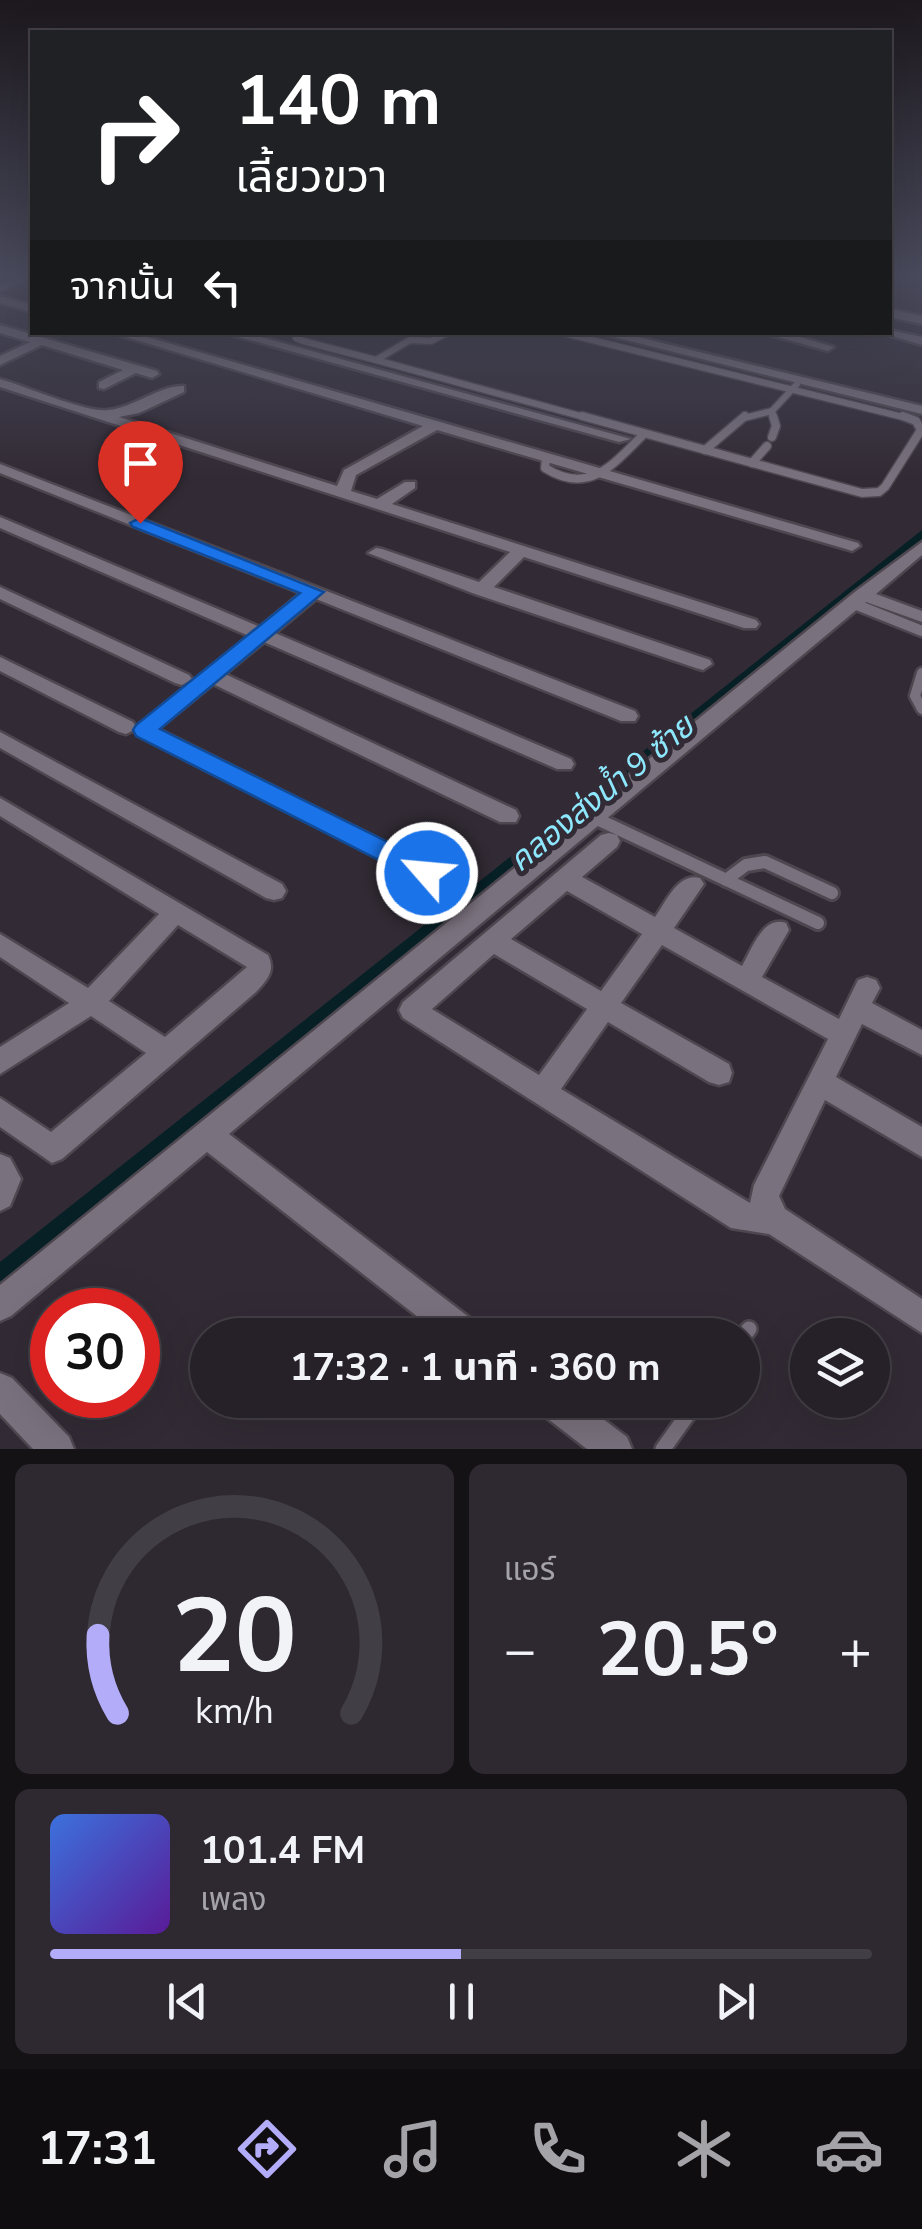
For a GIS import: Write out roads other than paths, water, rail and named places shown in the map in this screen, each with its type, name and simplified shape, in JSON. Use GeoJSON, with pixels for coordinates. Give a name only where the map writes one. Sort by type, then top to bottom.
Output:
{"type":"FeatureCollection","features":[{"type":"Feature","properties":{"kind":"street"},"geometry":{"type":"LineString","coordinates":[[0,362],[39,343]]}},
{"type":"Feature","properties":{"kind":"street"},"geometry":{"type":"LineString","coordinates":[[47,343],[152,374]]}},
{"type":"Feature","properties":{"kind":"street"},"geometry":{"type":"LineString","coordinates":[[167,343],[315,373],[375,365],[624,439]]}},
{"type":"Feature","properties":{"kind":"street"},"geometry":{"type":"LineString","coordinates":[[250,343],[435,425],[852,546]]}},
{"type":"Feature","properties":{"kind":"street"},"geometry":{"type":"LineString","coordinates":[[639,343],[797,385],[922,410]]}},
{"type":"Feature","properties":{"kind":"street"},"geometry":{"type":"LineString","coordinates":[[810,343],[828,347]]}},
{"type":"Feature","properties":{"kind":"street"},"geometry":{"type":"LineString","coordinates":[[104,385],[134,369]]}},
{"type":"Feature","properties":{"kind":"street"},"geometry":{"type":"LineString","coordinates":[[0,383],[750,624]]}},
{"type":"Feature","properties":{"kind":"street"},"geometry":{"type":"LineString","coordinates":[[103,416],[134,410],[178,389]]}},
{"type":"Feature","properties":{"kind":"street"},"geometry":{"type":"LineString","coordinates":[[342,493],[348,473],[435,425]]}},
{"type":"Feature","properties":{"kind":"street"},"geometry":{"type":"LineString","coordinates":[[0,468],[628,716]]}},
{"type":"Feature","properties":{"kind":"street"},"geometry":{"type":"LineString","coordinates":[[380,505],[410,484]]}},
{"type":"Feature","properties":{"kind":"street"},"geometry":{"type":"LineString","coordinates":[[0,522],[564,764]]}},
{"type":"Feature","properties":{"kind":"street"},"geometry":{"type":"LineString","coordinates":[[0,1305],[922,547]]}},
{"type":"Feature","properties":{"kind":"street"},"geometry":{"type":"LineString","coordinates":[[481,590],[521,551]]}},
{"type":"Feature","properties":{"kind":"street"},"geometry":{"type":"LineString","coordinates":[[376,553],[703,664]]}},
{"type":"Feature","properties":{"kind":"street"},"geometry":{"type":"LineString","coordinates":[[0,592],[182,678]]}},
{"type":"Feature","properties":{"kind":"street"},"geometry":{"type":"LineString","coordinates":[[314,592],[144,730],[427,873]]}},
{"type":"Feature","properties":{"kind":"street"},"geometry":{"type":"LineString","coordinates":[[857,599],[922,617]]}},
{"type":"Feature","properties":{"kind":"street"},"geometry":{"type":"LineString","coordinates":[[0,663],[126,727]]}},
{"type":"Feature","properties":{"kind":"street"},"geometry":{"type":"LineString","coordinates":[[210,676],[508,816]]}},
{"type":"Feature","properties":{"kind":"street"},"geometry":{"type":"LineString","coordinates":[[0,740],[274,892]]}},
{"type":"Feature","properties":{"kind":"street"},"geometry":{"type":"LineString","coordinates":[[0,806],[260,962],[259,971],[52,1149],[0,1111]]}},
{"type":"Feature","properties":{"kind":"street"},"geometry":{"type":"LineString","coordinates":[[610,841],[412,1010],[742,1217],[774,1220]]}},
{"type":"Feature","properties":{"kind":"street"},"geometry":{"type":"LineString","coordinates":[[565,879],[844,1035]]}},
{"type":"Feature","properties":{"kind":"street"},"geometry":{"type":"LineString","coordinates":[[543,1092],[692,884]]}},
{"type":"Feature","properties":{"kind":"street"},"geometry":{"type":"LineString","coordinates":[[0,1062],[90,1002],[177,911]]}},
{"type":"Feature","properties":{"kind":"street"},"geometry":{"type":"LineString","coordinates":[[747,980],[777,930]]}},
{"type":"Feature","properties":{"kind":"street"},"geometry":{"type":"LineString","coordinates":[[493,941],[719,1073]]}},
{"type":"Feature","properties":{"kind":"street"},"geometry":{"type":"LineString","coordinates":[[0,944],[165,1052]]}},
{"type":"Feature","properties":{"kind":"street"},"geometry":{"type":"LineString","coordinates":[[922,1043],[862,998],[764,1195],[765,1208],[774,1220],[922,1318]]}},
{"type":"Feature","properties":{"kind":"street"},"geometry":{"type":"LineString","coordinates":[[820,1082],[922,1143]]}},
{"type":"Feature","properties":{"kind":"street"},"geometry":{"type":"LineString","coordinates":[[207,1136],[445,1318]]}},
{"type":"Feature","properties":{"kind":"street"},"geometry":{"type":"LineString","coordinates":[[0,1168],[7,1180],[0,1196]]}},
{"type":"Feature","properties":{"kind":"street"},"geometry":{"type":"LineString","coordinates":[[0,1390],[58,1449]]}},
{"type":"Feature","properties":{"kind":"street"},"geometry":{"type":"LineString","coordinates":[[575,1418],[615,1449]]}},
{"type":"Feature","properties":{"kind":"lane"},"geometry":{"type":"LineString","coordinates":[[309,343],[375,365],[872,494],[885,487],[921,430],[906,416],[797,385],[607,343]]}},
{"type":"Feature","properties":{"kind":"lane"},"geometry":{"type":"LineString","coordinates":[[375,365],[402,343]]}},
{"type":"Feature","properties":{"kind":"lane"},"geometry":{"type":"LineString","coordinates":[[705,450],[738,417],[753,411],[772,411],[797,385]]}},
{"type":"Feature","properties":{"kind":"lane"},"geometry":{"type":"LineString","coordinates":[[752,463],[770,442],[776,426],[772,411]]}},
{"type":"Feature","properties":{"kind":"lane"},"geometry":{"type":"LineString","coordinates":[[602,474],[644,434]]}},
{"type":"Feature","properties":{"kind":"lane"},"geometry":{"type":"LineString","coordinates":[[857,599],[922,631]]}},
{"type":"Feature","properties":{"kind":"lane"},"geometry":{"type":"LineString","coordinates":[[922,673],[915,696],[922,710]]}},
{"type":"Feature","properties":{"kind":"lane"},"geometry":{"type":"LineString","coordinates":[[592,816],[818,922]]}},
{"type":"Feature","properties":{"kind":"lane"},"geometry":{"type":"LineString","coordinates":[[726,880],[746,865],[764,862],[832,894]]}},
{"type":"Feature","properties":{"kind":"lane"},"geometry":{"type":"LineString","coordinates":[[663,1449],[685,1418]]}},
{"type":"Feature","properties":{"kind":"waterway","name":"คลองส่งน้ำ 9 ซ้าย"},"geometry":{"type":"LineString","coordinates":[[0,1279],[922,534]]}}]}
